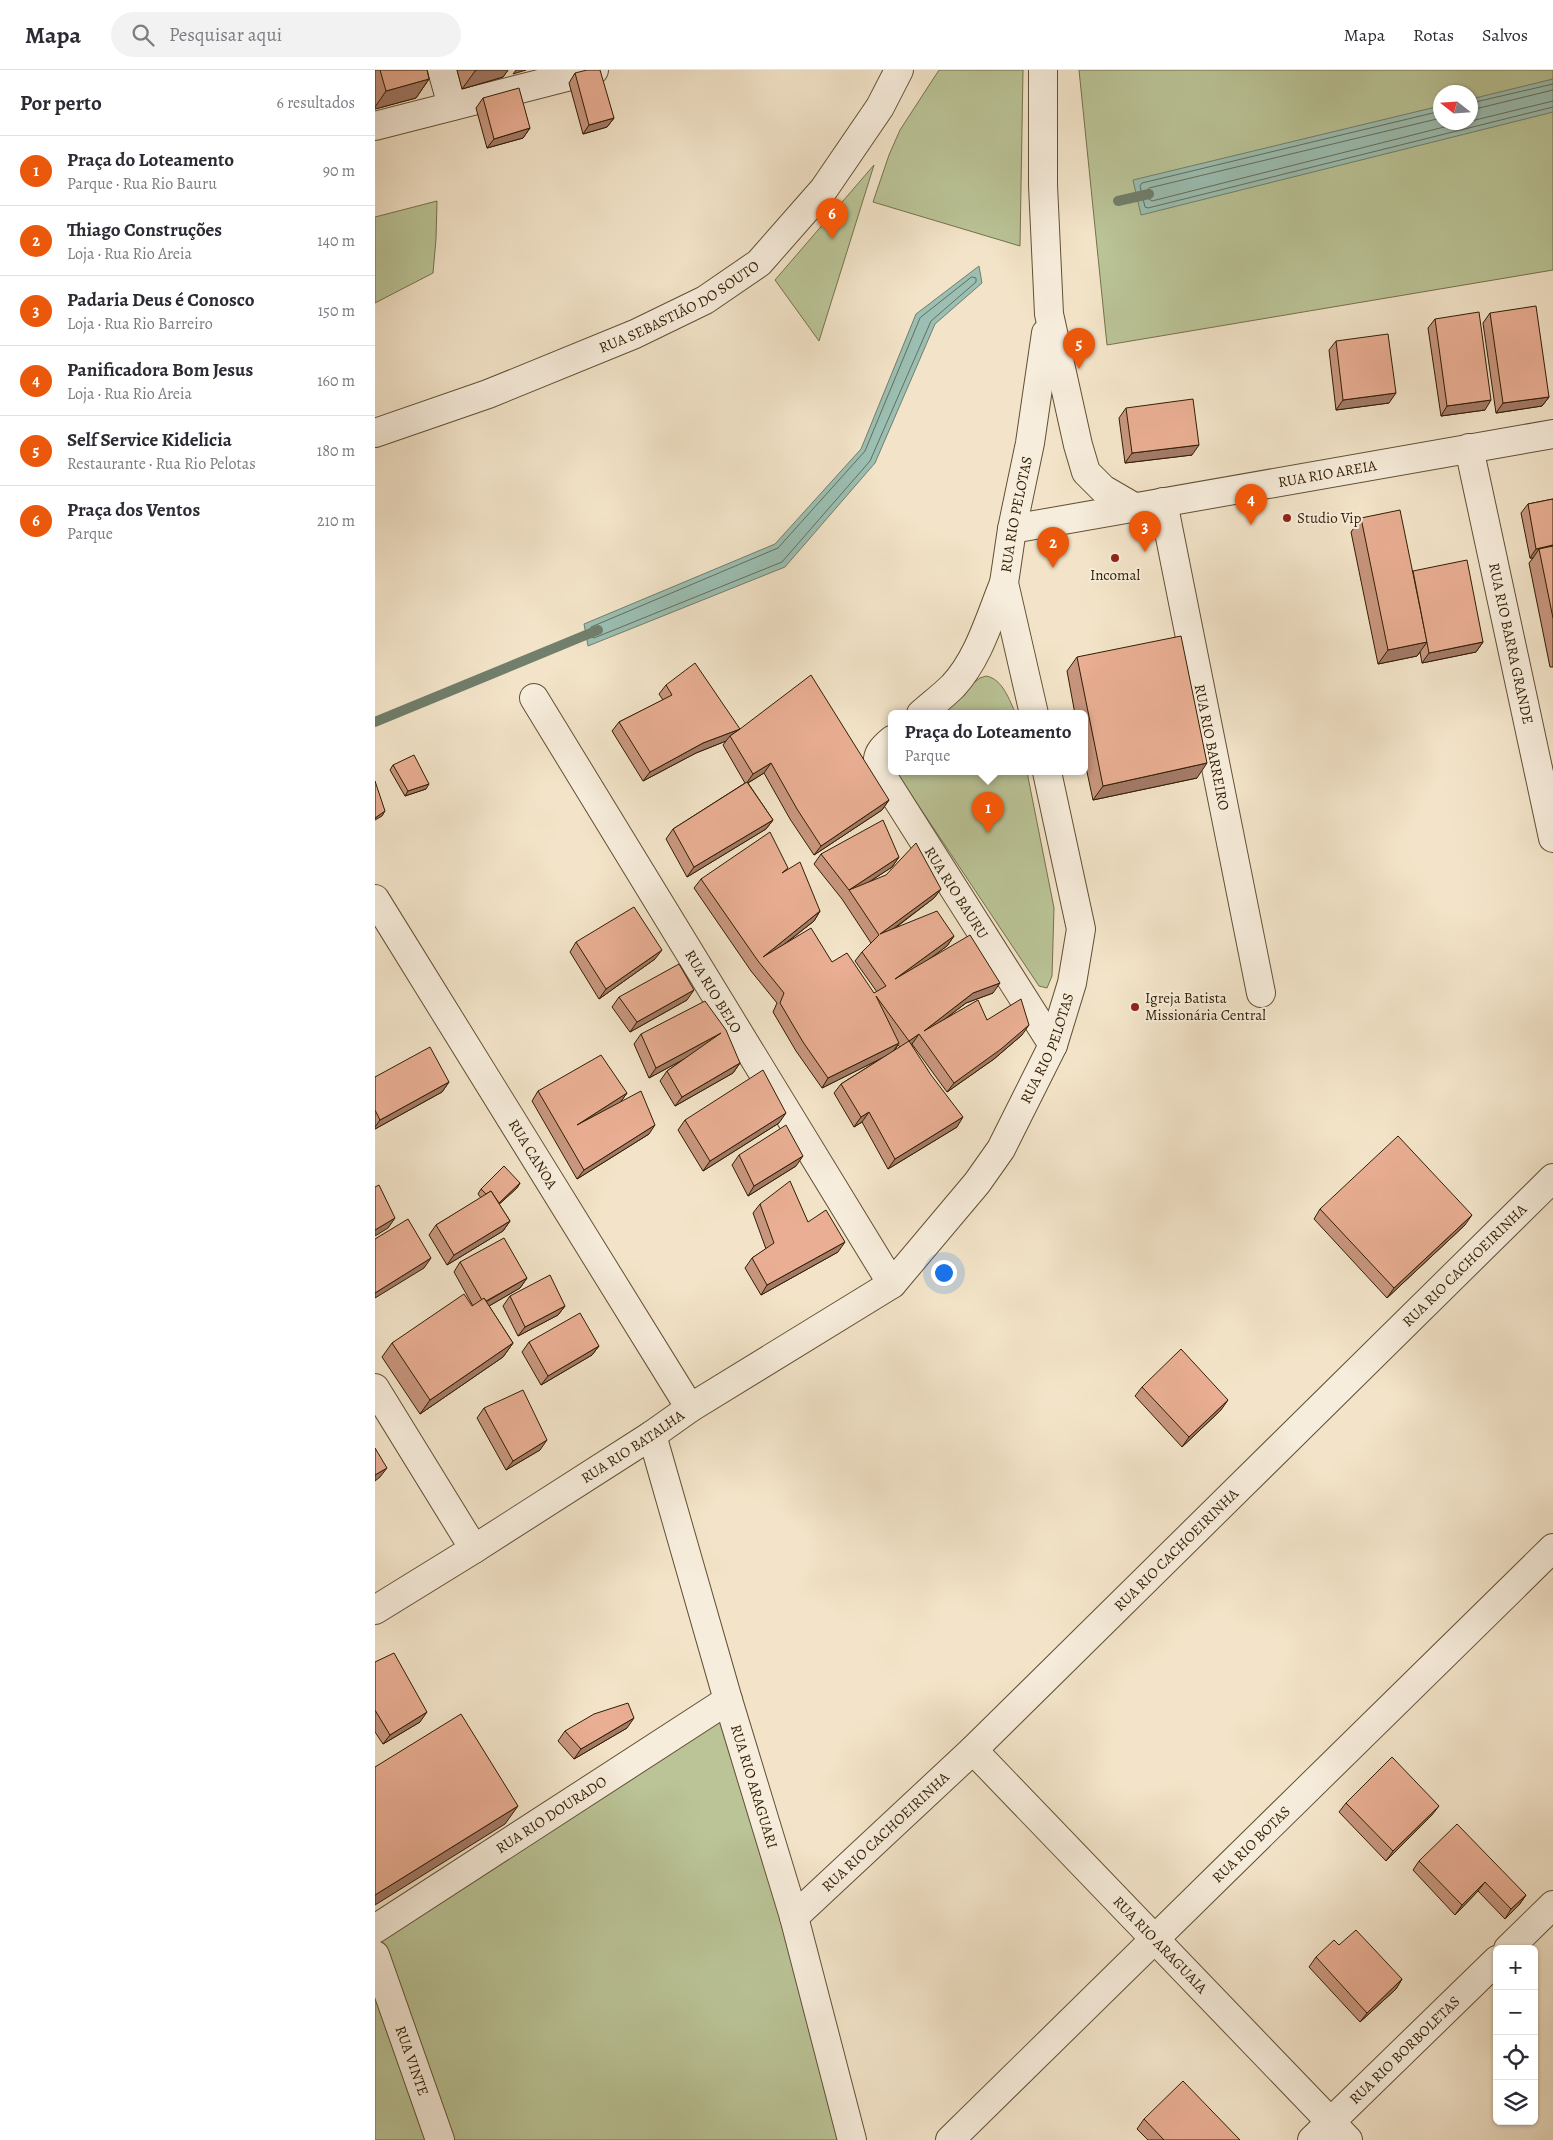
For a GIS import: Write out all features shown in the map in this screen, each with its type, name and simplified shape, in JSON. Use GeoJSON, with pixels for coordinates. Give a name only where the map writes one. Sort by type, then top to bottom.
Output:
{"type":"FeatureCollection","features":[{"type":"Feature","properties":{"kind":"street"},"geometry":{"type":"LineString","coordinates":[[442,70],[452,106]]}},
{"type":"Feature","properties":{"kind":"street"},"geometry":{"type":"LineString","coordinates":[[375,126],[594,70]]}},
{"type":"Feature","properties":{"kind":"street","name":"RUA SEBASTIÃO DO SOUTO"},"geometry":{"type":"LineString","coordinates":[[375,433],[488,394],[635,334],[705,300],[759,263],[824,189],[880,107],[899,70]]}},
{"type":"Feature","properties":{"kind":"street","name":"RUA RIO PELOTAS"},"geometry":{"type":"LineString","coordinates":[[1043,70],[1043,185],[1049,314],[1075,436],[1086,472],[1103,489],[1134,507]]}},
{"type":"Feature","properties":{"kind":"street","name":"RUA RIO PELOTAS"},"geometry":{"type":"LineString","coordinates":[[1033,710],[1004,582],[1012,529],[1030,443],[1049,314]]}},
{"type":"Feature","properties":{"kind":"street","name":"RUA RIO AREIA"},"geometry":{"type":"LineString","coordinates":[[1012,529],[1553,434]]}},
{"type":"Feature","properties":{"kind":"street","name":"RUA RIO BARRA GRANDE"},"geometry":{"type":"LineString","coordinates":[[1469,448],[1553,838]]}},
{"type":"Feature","properties":{"kind":"street","name":"RUA RIO BARREIRO"},"geometry":{"type":"LineString","coordinates":[[1163,502],[1261,993]]}},
{"type":"Feature","properties":{"kind":"street"},"geometry":{"type":"LineString","coordinates":[[926,710],[953,686],[971,661],[1004,582]]}},
{"type":"Feature","properties":{"kind":"street","name":"RUA RIO BELO"},"geometry":{"type":"LineString","coordinates":[[534,698],[892,1284]]}},
{"type":"Feature","properties":{"kind":"street","name":"RUA RIO BAURU"},"geometry":{"type":"LineString","coordinates":[[888,744],[879,754],[877,765],[885,780],[1053,1045]]}},
{"type":"Feature","properties":{"kind":"street","name":"RUA RIO PELOTAS"},"geometry":{"type":"LineString","coordinates":[[892,1284],[977,1183],[1001,1149],[1053,1045],[1072,983],[1081,929],[1048,775]]}},
{"type":"Feature","properties":{"kind":"street","name":"RUA CANOA"},"geometry":{"type":"LineString","coordinates":[[375,899],[691,1408]]}},
{"type":"Feature","properties":{"kind":"street","name":"RUA RIO CACHOEIRINHA"},"geometry":{"type":"LineString","coordinates":[[794,1917],[973,1750],[1553,1178]]}},
{"type":"Feature","properties":{"kind":"street","name":"RUA RIO BATALHA"},"geometry":{"type":"LineString","coordinates":[[375,1610],[475,1549],[691,1408],[892,1284]]}},
{"type":"Feature","properties":{"kind":"street"},"geometry":{"type":"LineString","coordinates":[[375,1388],[475,1549]]}},
{"type":"Feature","properties":{"kind":"street","name":"RUA RIO ARAGUARI"},"geometry":{"type":"LineString","coordinates":[[652,1435],[728,1700],[794,1917],[852,2140]]}},
{"type":"Feature","properties":{"kind":"street","name":"RUA RIO BOTAS"},"geometry":{"type":"LineString","coordinates":[[950,2140],[1553,1548]]}},
{"type":"Feature","properties":{"kind":"street","name":"RUA RIO DOURADO"},"geometry":{"type":"LineString","coordinates":[[375,1928],[728,1700]]}},
{"type":"Feature","properties":{"kind":"street","name":"RUA RIO ARAGUAIA"},"geometry":{"type":"LineString","coordinates":[[973,1750],[1155,1939],[1330,2134]]}},
{"type":"Feature","properties":{"kind":"street"},"geometry":{"type":"LineString","coordinates":[[1512,1945],[1553,1905]]}},
{"type":"Feature","properties":{"kind":"street","name":"RUA VINTE"},"geometry":{"type":"LineString","coordinates":[[375,1955],[440,2140]]}},
{"type":"Feature","properties":{"kind":"street","name":"RUA RIO BORBOLETAS"},"geometry":{"type":"LineString","coordinates":[[1330,2134],[1493,1964]]}},
{"type":"Feature","properties":{"kind":"green space"},"geometry":{"type":"Polygon","coordinates":[[[939,70],[1023,70],[1020,246],[873,202],[889,155],[900,130],[939,70]]]}},
{"type":"Feature","properties":{"kind":"green space"},"geometry":{"type":"Polygon","coordinates":[[[1079,70],[1553,70],[1553,270],[1107,345],[1079,70]]]}},
{"type":"Feature","properties":{"kind":"green space"},"geometry":{"type":"Polygon","coordinates":[[[874,165],[819,341],[775,280],[874,165]]]}},
{"type":"Feature","properties":{"kind":"green space"},"geometry":{"type":"Polygon","coordinates":[[[437,201],[433,273],[375,303],[375,217],[437,201]]]}},
{"type":"Feature","properties":{"kind":"green space"},"geometry":{"type":"Polygon","coordinates":[[[986,676],[997,681],[1014,710],[938,710],[980,678],[986,676]]]}},
{"type":"Feature","properties":{"kind":"green space"},"geometry":{"type":"Polygon","coordinates":[[[898,775],[1028,775],[1054,908],[1052,976],[1047,988],[1039,986],[898,775]]]}},
{"type":"Feature","properties":{"kind":"green space"},"geometry":{"type":"Polygon","coordinates":[[[728,1700],[849,2140],[440,2140],[375,1955],[375,1929],[728,1700]]]}},
{"type":"Feature","properties":{"kind":"green space"},"geometry":{"type":"Polygon","coordinates":[[[375,1978],[431,2140],[375,2140],[375,1978]]]}},
{"type":"Feature","properties":{"kind":"water"},"geometry":{"type":"Polygon","coordinates":[[[1553,79],[1553,112],[1141,215],[1133,180],[1433,108],[1433,130],[1478,130],[1478,97],[1553,79]]]}},
{"type":"Feature","properties":{"kind":"water"},"geometry":{"type":"Polygon","coordinates":[[[979,266],[982,283],[935,324],[875,463],[785,567],[588,646],[584,624],[775,544],[861,449],[916,314],[979,266]]]}},
{"type":"Feature","properties":{"kind":"building"},"geometry":{"type":"Polygon","coordinates":[[[380,70],[427,70],[429,79],[386,91],[380,70]]]}},
{"type":"Feature","properties":{"kind":"building"},"geometry":{"type":"Polygon","coordinates":[[[587,70],[600,70],[614,118],[589,125],[575,73],[587,70]]]}},
{"type":"Feature","properties":{"kind":"building"},"geometry":{"type":"Polygon","coordinates":[[[519,88],[530,128],[494,139],[483,98],[519,88]]]}},
{"type":"Feature","properties":{"kind":"building"},"geometry":{"type":"Polygon","coordinates":[[[1536,306],[1549,397],[1503,403],[1490,313],[1536,306]]]}},
{"type":"Feature","properties":{"kind":"building"},"geometry":{"type":"Polygon","coordinates":[[[1479,312],[1491,400],[1447,406],[1435,319],[1479,312]]]}},
{"type":"Feature","properties":{"kind":"building"},"geometry":{"type":"Polygon","coordinates":[[[1388,334],[1396,393],[1343,400],[1336,341],[1388,334]]]}},
{"type":"Feature","properties":{"kind":"building"},"geometry":{"type":"Polygon","coordinates":[[[1193,399],[1199,445],[1132,453],[1126,408],[1193,399]]]}},
{"type":"Feature","properties":{"kind":"building"},"geometry":{"type":"Polygon","coordinates":[[[1553,499],[1553,545],[1536,549],[1528,504],[1553,499]]]}},
{"type":"Feature","properties":{"kind":"building"},"geometry":{"type":"Polygon","coordinates":[[[1400,510],[1427,642],[1388,650],[1361,518],[1400,510]]]}},
{"type":"Feature","properties":{"kind":"building"},"geometry":{"type":"Polygon","coordinates":[[[1553,546],[1553,618],[1539,549],[1553,546]]]}},
{"type":"Feature","properties":{"kind":"building"},"geometry":{"type":"Polygon","coordinates":[[[1467,560],[1483,642],[1429,653],[1413,571],[1467,560]]]}},
{"type":"Feature","properties":{"kind":"building"},"geometry":{"type":"Polygon","coordinates":[[[1181,636],[1207,763],[1103,786],[1077,657],[1181,636]]]}},
{"type":"Feature","properties":{"kind":"building"},"geometry":{"type":"Polygon","coordinates":[[[695,663],[740,729],[703,743],[650,772],[619,722],[672,695],[666,685],[695,663]]]}},
{"type":"Feature","properties":{"kind":"building"},"geometry":{"type":"Polygon","coordinates":[[[811,675],[889,800],[821,846],[771,763],[753,774],[730,736],[811,675]]]}},
{"type":"Feature","properties":{"kind":"building"},"geometry":{"type":"Polygon","coordinates":[[[414,755],[429,784],[408,791],[393,765],[414,755]]]}},
{"type":"Feature","properties":{"kind":"building"},"geometry":{"type":"Polygon","coordinates":[[[375,781],[385,811],[375,818],[375,781]]]}},
{"type":"Feature","properties":{"kind":"building"},"geometry":{"type":"Polygon","coordinates":[[[747,782],[773,820],[694,867],[673,829],[747,782]]]}},
{"type":"Feature","properties":{"kind":"building"},"geometry":{"type":"Polygon","coordinates":[[[883,820],[899,857],[849,890],[821,854],[883,820]]]}},
{"type":"Feature","properties":{"kind":"building"},"geometry":{"type":"Polygon","coordinates":[[[770,832],[788,868],[782,873],[800,862],[820,911],[763,957],[811,928],[832,962],[847,953],[874,993],[886,986],[862,952],[879,935],[849,890],[886,875],[916,843],[941,889],[880,934],[937,911],[954,936],[895,979],[970,935],[1000,983],[973,993],[924,1031],[978,1000],[987,1020],[1021,999],[1029,1025],[1001,1049],[954,1083],[919,1034],[909,1041],[876,996],[899,1043],[828,1078],[803,1042],[780,1003],[784,993],[758,961],[701,879],[770,832]]]}},
{"type":"Feature","properties":{"kind":"building"},"geometry":{"type":"Polygon","coordinates":[[[634,907],[662,950],[606,989],[576,942],[634,907]]]}},
{"type":"Feature","properties":{"kind":"building"},"geometry":{"type":"Polygon","coordinates":[[[679,964],[694,990],[637,1022],[619,997],[679,964]]]}},
{"type":"Feature","properties":{"kind":"building"},"geometry":{"type":"Polygon","coordinates":[[[705,1001],[726,1030],[740,1063],[682,1097],[667,1071],[721,1033],[656,1068],[641,1034],[705,1001]]]}},
{"type":"Feature","properties":{"kind":"building"},"geometry":{"type":"Polygon","coordinates":[[[909,1041],[931,1075],[963,1117],[895,1159],[869,1112],[861,1117],[841,1084],[909,1041]]]}},
{"type":"Feature","properties":{"kind":"building"},"geometry":{"type":"Polygon","coordinates":[[[430,1047],[449,1082],[380,1120],[375,1110],[375,1077],[430,1047]]]}},
{"type":"Feature","properties":{"kind":"building"},"geometry":{"type":"Polygon","coordinates":[[[601,1055],[627,1093],[577,1125],[641,1091],[655,1125],[584,1170],[538,1091],[601,1055]]]}},
{"type":"Feature","properties":{"kind":"building"},"geometry":{"type":"Polygon","coordinates":[[[763,1070],[786,1113],[710,1161],[685,1120],[763,1070]]]}},
{"type":"Feature","properties":{"kind":"building"},"geometry":{"type":"Polygon","coordinates":[[[786,1125],[803,1156],[754,1186],[739,1155],[786,1125]]]}},
{"type":"Feature","properties":{"kind":"building"},"geometry":{"type":"Polygon","coordinates":[[[1398,1136],[1472,1215],[1394,1288],[1320,1209],[1398,1136]]]}},
{"type":"Feature","properties":{"kind":"building"},"geometry":{"type":"Polygon","coordinates":[[[504,1166],[520,1183],[499,1203],[491,1191],[486,1194],[481,1189],[504,1166]]]}},
{"type":"Feature","properties":{"kind":"building"},"geometry":{"type":"Polygon","coordinates":[[[790,1181],[808,1222],[826,1210],[845,1242],[767,1285],[752,1258],[774,1243],[760,1204],[790,1181]]]}},
{"type":"Feature","properties":{"kind":"building"},"geometry":{"type":"Polygon","coordinates":[[[379,1185],[395,1218],[375,1230],[375,1187],[379,1185]]]}},
{"type":"Feature","properties":{"kind":"building"},"geometry":{"type":"Polygon","coordinates":[[[491,1191],[510,1221],[454,1255],[436,1225],[491,1191]]]}},
{"type":"Feature","properties":{"kind":"building"},"geometry":{"type":"Polygon","coordinates":[[[408,1219],[431,1258],[375,1293],[375,1239],[408,1219]]]}},
{"type":"Feature","properties":{"kind":"building"},"geometry":{"type":"Polygon","coordinates":[[[504,1238],[527,1278],[486,1301],[484,1298],[482,1300],[460,1262],[504,1238]]]}},
{"type":"Feature","properties":{"kind":"building"},"geometry":{"type":"Polygon","coordinates":[[[550,1275],[565,1306],[525,1327],[510,1296],[550,1275]]]}},
{"type":"Feature","properties":{"kind":"building"},"geometry":{"type":"Polygon","coordinates":[[[464,1294],[472,1306],[484,1298],[513,1343],[430,1400],[392,1343],[464,1294]]]}},
{"type":"Feature","properties":{"kind":"building"},"geometry":{"type":"Polygon","coordinates":[[[580,1313],[599,1346],[548,1376],[529,1342],[580,1313]]]}},
{"type":"Feature","properties":{"kind":"building"},"geometry":{"type":"Polygon","coordinates":[[[1181,1349],[1228,1400],[1189,1437],[1142,1387],[1181,1349]]]}},
{"type":"Feature","properties":{"kind":"building"},"geometry":{"type":"Polygon","coordinates":[[[523,1390],[547,1440],[513,1461],[484,1408],[523,1390]]]}},
{"type":"Feature","properties":{"kind":"building"},"geometry":{"type":"Polygon","coordinates":[[[375,1448],[387,1468],[375,1475],[375,1448]]]}},
{"type":"Feature","properties":{"kind":"building"},"geometry":{"type":"Polygon","coordinates":[[[394,1653],[427,1712],[390,1735],[375,1710],[375,1662],[394,1653]]]}},
{"type":"Feature","properties":{"kind":"building"},"geometry":{"type":"Polygon","coordinates":[[[628,1703],[634,1718],[581,1749],[565,1731],[594,1714],[628,1703]]]}},
{"type":"Feature","properties":{"kind":"building"},"geometry":{"type":"Polygon","coordinates":[[[461,1714],[518,1806],[375,1895],[375,1767],[461,1714]]]}},
{"type":"Feature","properties":{"kind":"building"},"geometry":{"type":"Polygon","coordinates":[[[1392,1757],[1439,1806],[1393,1851],[1346,1803],[1392,1757]]]}},
{"type":"Feature","properties":{"kind":"building"},"geometry":{"type":"Polygon","coordinates":[[[1457,1824],[1526,1895],[1511,1909],[1485,1882],[1462,1905],[1419,1861],[1457,1824]]]}},
{"type":"Feature","properties":{"kind":"building"},"geometry":{"type":"Polygon","coordinates":[[[1356,1930],[1402,1979],[1367,2013],[1316,1957],[1334,1940],[1339,1945],[1356,1930]]]}},
{"type":"Feature","properties":{"kind":"building"},"geometry":{"type":"Polygon","coordinates":[[[1183,2081],[1240,2140],[1164,2140],[1144,2119],[1183,2081]]]}},
{"type":"Feature","properties":{"kind":"waterway"},"geometry":{"type":"LineString","coordinates":[[1118,201],[1149,194]]}},
{"type":"Feature","properties":{"kind":"waterway"},"geometry":{"type":"LineString","coordinates":[[375,722],[598,630]]}},
{"type":"Feature","properties":{"kind":"place","name":"Praça dos Ventos"},"geometry":{"type":"Point","coordinates":[832,239]}},
{"type":"Feature","properties":{"kind":"place","name":"Self Service Kidelicia"},"geometry":{"type":"Point","coordinates":[1079,369]}},
{"type":"Feature","properties":{"kind":"place","name":"Studio Vip"},"geometry":{"type":"Point","coordinates":[1287,518]}},
{"type":"Feature","properties":{"kind":"place","name":"Panificadora Bom Jesus"},"geometry":{"type":"Point","coordinates":[1251,525]}},
{"type":"Feature","properties":{"kind":"place","name":"Padaria Deus é Conosco"},"geometry":{"type":"Point","coordinates":[1145,552]}},
{"type":"Feature","properties":{"kind":"place","name":"Incomal"},"geometry":{"type":"Point","coordinates":[1115,558]}},
{"type":"Feature","properties":{"kind":"place","name":"Thiago Construções"},"geometry":{"type":"Point","coordinates":[1053,568]}},
{"type":"Feature","properties":{"kind":"place","name":"Praça do Loteamento"},"geometry":{"type":"Point","coordinates":[988,833]}},
{"type":"Feature","properties":{"kind":"place","name":"Igreja Batista Missionária Central"},"geometry":{"type":"Point","coordinates":[1135,1007]}}]}
